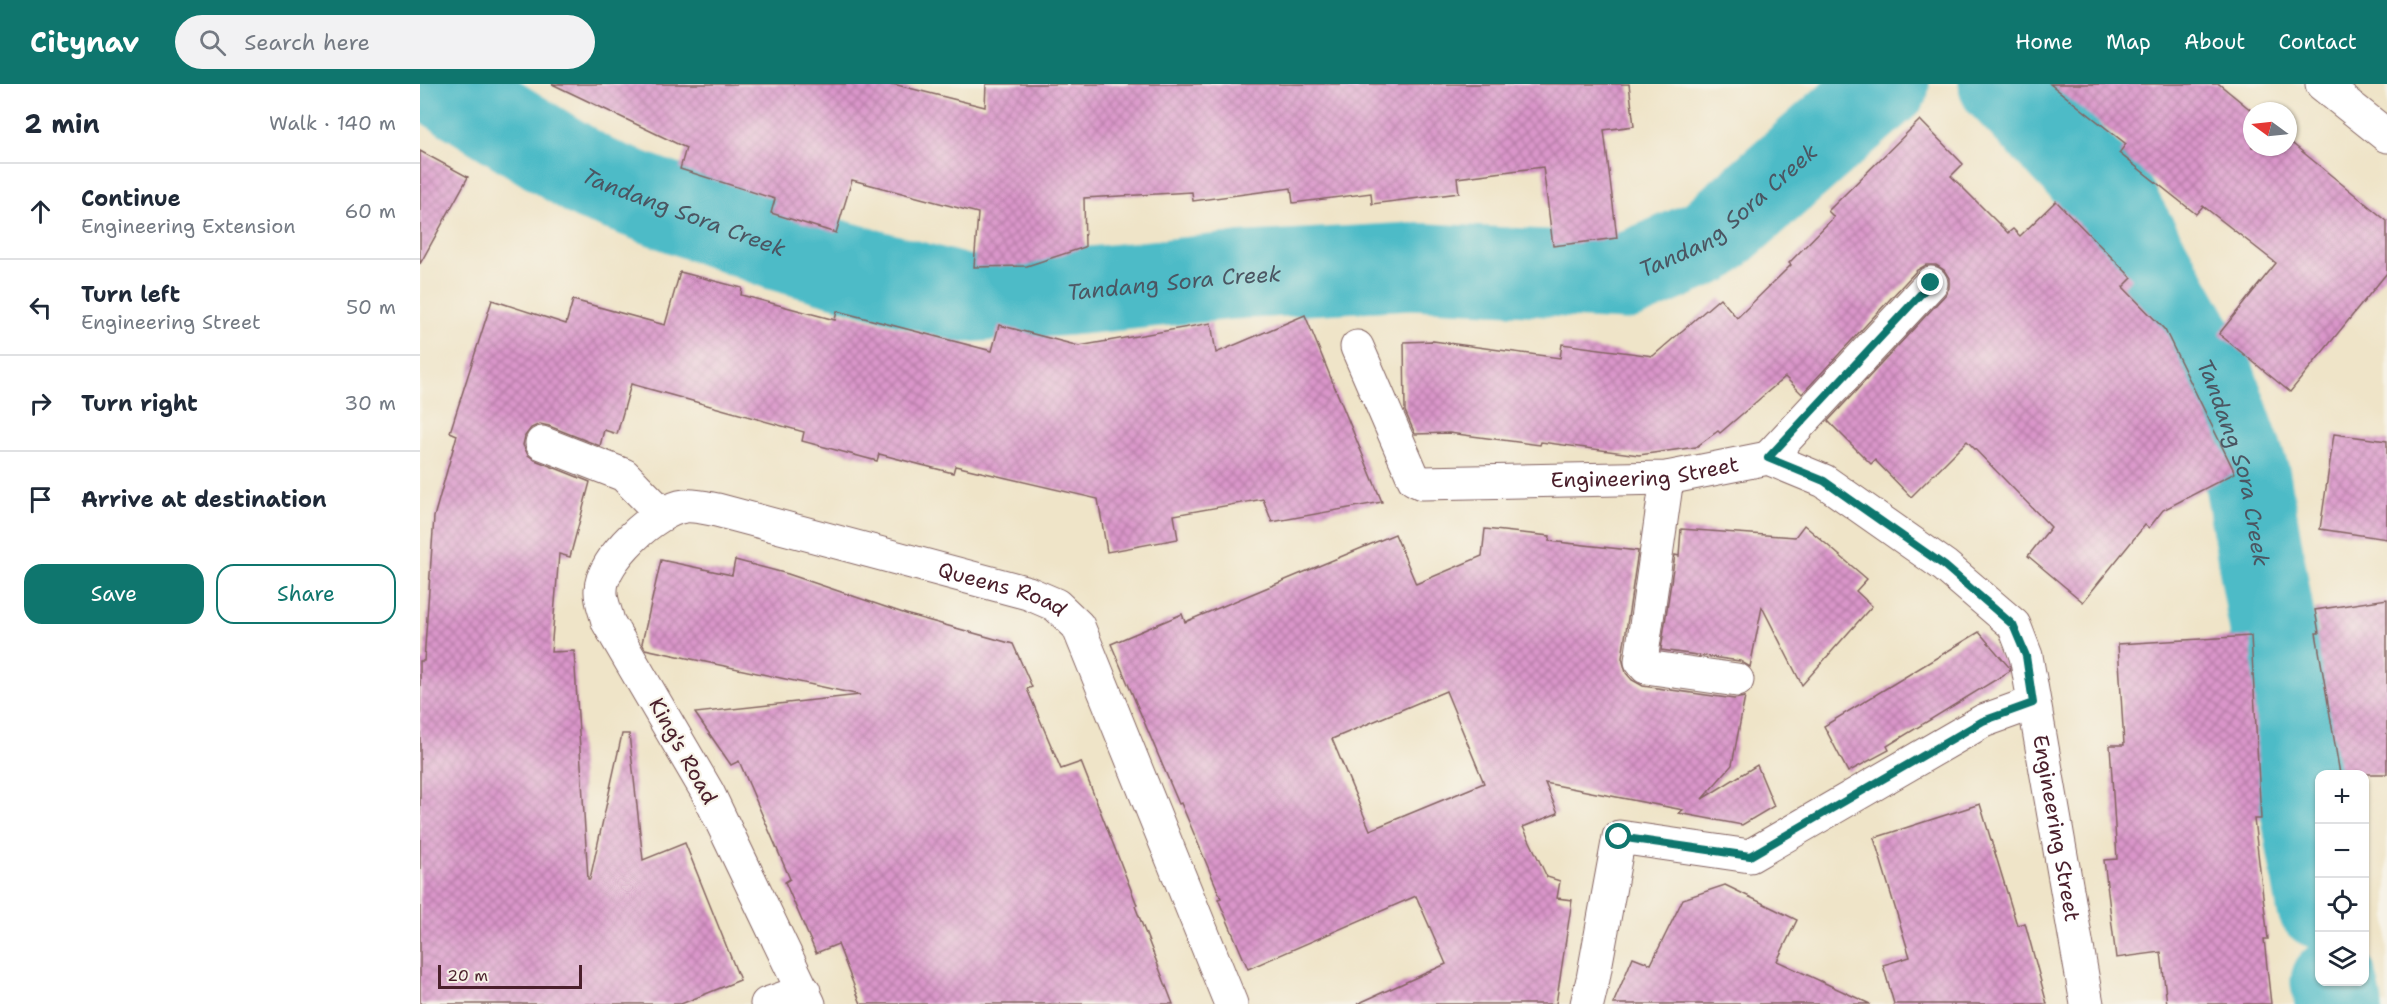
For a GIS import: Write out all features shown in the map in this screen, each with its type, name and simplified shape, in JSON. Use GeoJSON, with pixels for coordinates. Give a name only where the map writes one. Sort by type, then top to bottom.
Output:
{"type":"FeatureCollection","features":[{"type":"Feature","properties":{"kind":"street"},"geometry":{"type":"LineString","coordinates":[[2322,84],[2387,136]]}},
{"type":"Feature","properties":{"kind":"street"},"geometry":{"type":"LineString","coordinates":[[1768,458],[1931,283]]}},
{"type":"Feature","properties":{"kind":"street","name":"Engineering Street"},"geometry":{"type":"LineString","coordinates":[[1357,347],[1414,479],[1422,483],[1667,478],[1768,458],[1824,481],[1945,566],[2013,625],[2026,656],[2087,1004]]}},
{"type":"Feature","properties":{"kind":"street"},"geometry":{"type":"LineString","coordinates":[[542,443],[624,475],[662,513]]}},
{"type":"Feature","properties":{"kind":"street"},"geometry":{"type":"LineString","coordinates":[[1667,478],[1641,662],[1646,667],[1737,680]]}},
{"type":"Feature","properties":{"kind":"street","name":"Queens Road"},"geometry":{"type":"LineString","coordinates":[[662,513],[685,506],[717,510],[1028,593],[1056,605],[1078,626],[1231,1004]]}},
{"type":"Feature","properties":{"kind":"street","name":"King's Road"},"geometry":{"type":"LineString","coordinates":[[662,513],[635,535],[612,560],[600,590],[608,622],[708,793],[806,998]]}},
{"type":"Feature","properties":{"kind":"street"},"geometry":{"type":"LineString","coordinates":[[1587,1004],[1619,837],[1750,856],[1983,721],[2033,703]]}},
{"type":"Feature","properties":{"kind":"street"},"geometry":{"type":"LineString","coordinates":[[767,1004],[806,998]]}},
{"type":"Feature","properties":{"kind":"building"},"geometry":{"type":"Polygon","coordinates":[[[552,84],[893,84],[985,107],[986,84],[1629,84],[1634,126],[1604,130],[1617,238],[1553,246],[1543,167],[1457,178],[1459,193],[1372,204],[1371,193],[1293,203],[1291,188],[1193,201],[1192,192],[1084,198],[1085,247],[1027,266],[974,267],[978,213],[852,180],[836,233],[771,213],[775,199],[680,169],[686,148],[552,84]]]}},
{"type":"Feature","properties":{"kind":"building"},"geometry":{"type":"Polygon","coordinates":[[[2050,84],[2219,84],[2243,104],[2243,156],[2297,156],[2297,147],[2387,221],[2387,273],[2290,392],[2219,334],[2276,263],[2203,206],[2196,214],[2119,153],[2126,144],[2050,84]]]}},
{"type":"Feature","properties":{"kind":"building"},"geometry":{"type":"Polygon","coordinates":[[[1920,120],[1963,164],[1951,176],[2008,233],[2013,229],[2020,236],[2056,201],[2132,278],[2123,287],[2165,330],[2235,473],[2163,510],[2149,528],[2145,525],[2083,602],[2028,556],[2051,527],[1967,441],[1911,497],[1875,460],[1871,464],[1828,421],[1945,295],[1949,288],[1949,278],[1944,270],[1936,265],[1926,265],[1917,270],[1802,394],[1785,377],[1720,433],[1718,431],[1696,447],[1639,455],[1449,433],[1415,434],[1405,411],[1404,342],[1433,341],[1560,358],[1562,344],[1653,356],[1720,298],[1737,318],[1791,265],[1789,263],[1834,217],[1828,211],[1920,120]]]}},
{"type":"Feature","properties":{"kind":"building"},"geometry":{"type":"Polygon","coordinates":[[[420,151],[468,177],[420,264],[420,151]]]}},
{"type":"Feature","properties":{"kind":"building"},"geometry":{"type":"Polygon","coordinates":[[[680,272],[742,288],[741,295],[835,320],[837,311],[992,351],[999,325],[1079,346],[1211,323],[1216,353],[1305,315],[1382,502],[1272,522],[1263,499],[1174,515],[1178,539],[1107,552],[1098,499],[955,466],[953,473],[879,454],[877,461],[802,441],[804,432],[631,384],[617,434],[604,430],[600,446],[549,426],[540,424],[531,428],[525,436],[523,445],[528,455],[590,482],[570,557],[559,554],[551,652],[574,651],[588,879],[590,879],[622,734],[629,734],[643,860],[685,843],[740,980],[681,1004],[420,1004],[420,661],[424,661],[434,517],[457,435],[450,432],[492,300],[566,324],[573,300],[665,325],[680,272]]]}},
{"type":"Feature","properties":{"kind":"building"},"geometry":{"type":"Polygon","coordinates":[[[2334,434],[2387,441],[2387,539],[2320,529],[2334,434]]]}},
{"type":"Feature","properties":{"kind":"building"},"geometry":{"type":"Polygon","coordinates":[[[1804,525],[1867,579],[1856,591],[1872,606],[1802,685],[1762,607],[1750,667],[1740,661],[1661,650],[1675,555],[1679,556],[1681,529],[1795,537],[1804,525]]]}},
{"type":"Feature","properties":{"kind":"building"},"geometry":{"type":"Polygon","coordinates":[[[1485,529],[1550,536],[1549,541],[1638,551],[1622,658],[1626,673],[1632,680],[1643,686],[1734,699],[1745,697],[1732,765],[1702,799],[1757,765],[1774,806],[1742,825],[1679,813],[1683,810],[1545,783],[1558,813],[1523,827],[1547,877],[1560,881],[1557,898],[1572,900],[1556,1004],[1357,1004],[1446,964],[1416,896],[1248,969],[1181,803],[1179,804],[1111,644],[1182,614],[1185,622],[1395,534],[1416,584],[1482,556],[1485,529]],[[1446,691],[1332,739],[1370,830],[1484,783],[1446,691]]]}},
{"type":"Feature","properties":{"kind":"building"},"geometry":{"type":"Polygon","coordinates":[[[661,560],[732,575],[735,560],[788,574],[909,615],[1013,644],[1032,687],[1027,689],[1061,769],[1081,762],[1173,1004],[861,1004],[838,944],[816,953],[785,882],[790,879],[739,761],[731,765],[695,713],[860,695],[645,649],[642,643],[661,560]]]}},
{"type":"Feature","properties":{"kind":"building"},"geometry":{"type":"Polygon","coordinates":[[[2387,599],[2387,774],[2369,774],[2369,770],[2339,770],[2316,633],[2319,633],[2315,610],[2387,599]]]}},
{"type":"Feature","properties":{"kind":"building"},"geometry":{"type":"Polygon","coordinates":[[[1979,632],[2010,671],[1887,746],[1889,750],[1848,772],[1824,726],[1979,632]]]}},
{"type":"Feature","properties":{"kind":"building"},"geometry":{"type":"Polygon","coordinates":[[[2251,636],[2261,819],[2254,819],[2268,939],[2264,939],[2271,1004],[2167,1004],[2161,952],[2116,958],[2104,860],[2117,859],[2110,745],[2124,745],[2118,644],[2251,636]]]}},
{"type":"Feature","properties":{"kind":"building"},"geometry":{"type":"Polygon","coordinates":[[[1980,804],[2017,925],[2025,923],[2047,1004],[1894,1004],[1883,965],[1910,957],[1874,838],[1980,804]]]}},
{"type":"Feature","properties":{"kind":"building"},"geometry":{"type":"Polygon","coordinates":[[[1725,885],[1797,920],[1777,961],[1870,1004],[1613,1004],[1633,957],[1651,964],[1683,899],[1725,885]]]}},
{"type":"Feature","properties":{"kind":"waterway","name":"Tandang Sora Creek"},"geometry":{"type":"LineString","coordinates":[[441,84],[594,179],[778,247],[966,299],[1070,292],[1232,276],[1411,266],[1625,277],[1708,241],[1886,84]]}},
{"type":"Feature","properties":{"kind":"waterway","name":"Tandang Sora Creek"},"geometry":{"type":"LineString","coordinates":[[2002,84],[2113,201],[2210,373],[2247,477],[2315,878]]}},
{"type":"Feature","properties":{"kind":"waterway","name":"Tandang Sora Creek"},"geometry":{"type":"LineString","coordinates":[[2335,986],[2339,1004]]}},
{"type":"Feature","properties":{"kind":"route"},"geometry":{"type":"LineString","coordinates":[[1619,837],[1750,856],[1983,721],[2033,703],[2026,656],[2013,625],[1945,566],[1824,481],[1768,458],[1931,283]]}}]}
